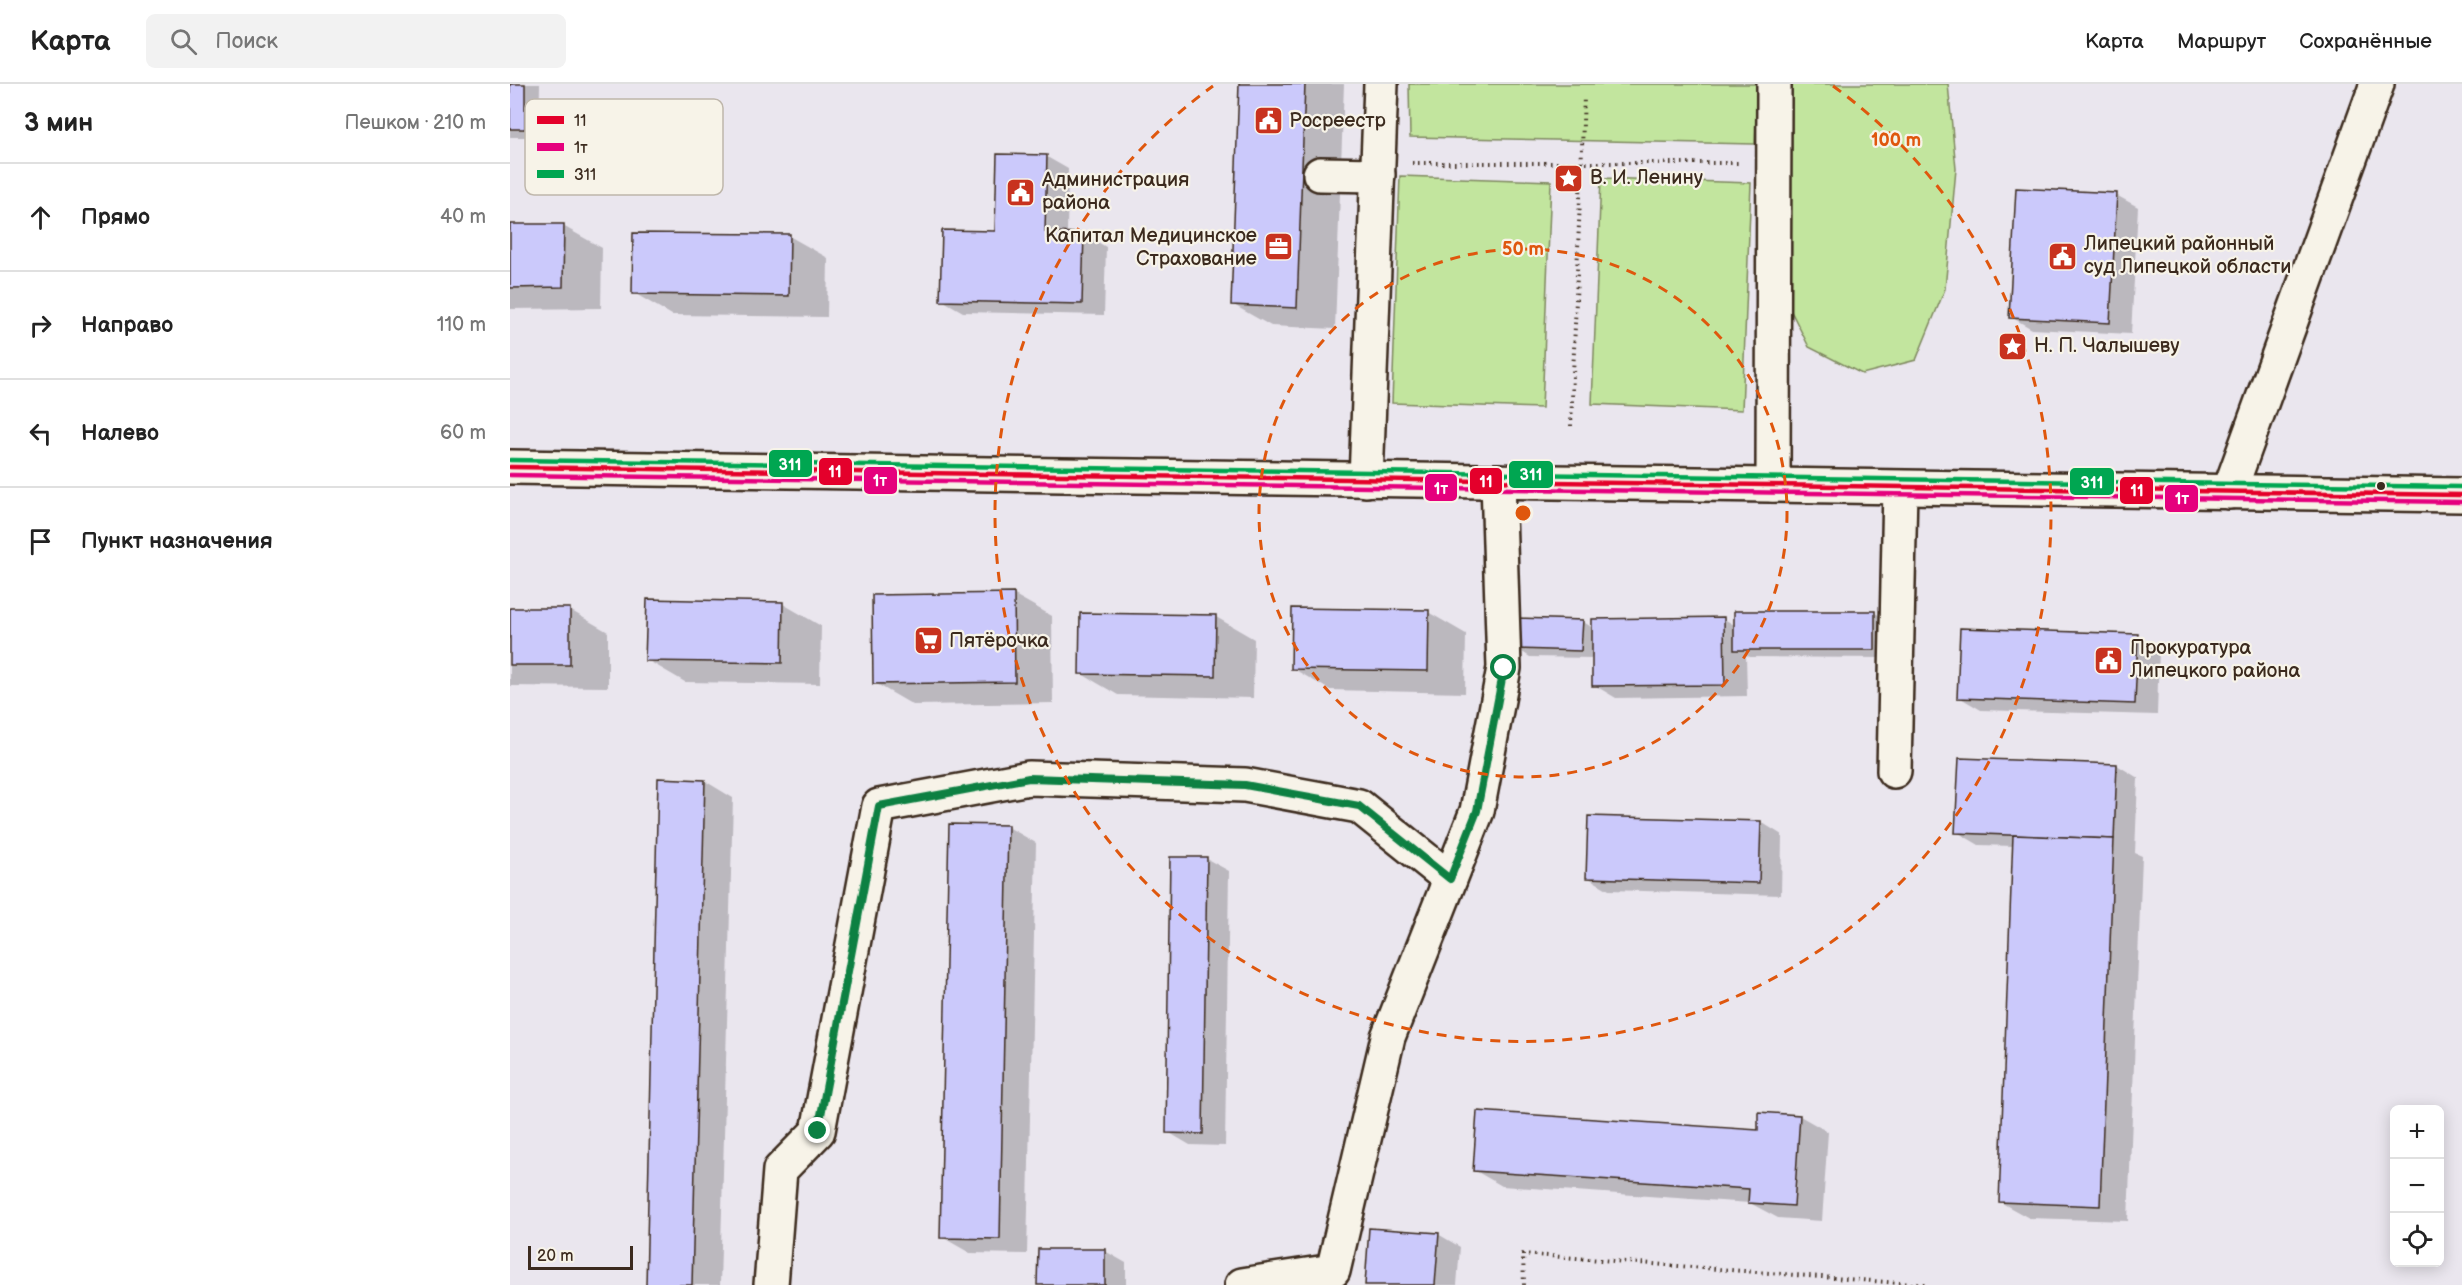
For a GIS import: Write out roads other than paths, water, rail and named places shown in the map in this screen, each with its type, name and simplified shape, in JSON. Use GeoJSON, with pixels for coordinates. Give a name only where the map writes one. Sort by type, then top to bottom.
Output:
{"type":"FeatureCollection","features":[{"type":"Feature","properties":{"kind":"street"},"geometry":{"type":"LineString","coordinates":[[1366,480],[1381,84]]}},
{"type":"Feature","properties":{"kind":"street"},"geometry":{"type":"LineString","coordinates":[[1773,485],[1774,84]]}},
{"type":"Feature","properties":{"kind":"street"},"geometry":{"type":"LineString","coordinates":[[2229,492],[2378,84]]}},
{"type":"Feature","properties":{"kind":"street"},"geometry":{"type":"LineString","coordinates":[[1320,174],[1378,175]]}},
{"type":"Feature","properties":{"kind":"street"},"geometry":{"type":"LineString","coordinates":[[510,467],[2462,495]]}},
{"type":"Feature","properties":{"kind":"street"},"geometry":{"type":"LineString","coordinates":[[1242,1285],[1332,1278],[1388,1037],[1477,811],[1504,668],[1498,481]]}},
{"type":"Feature","properties":{"kind":"street"},"geometry":{"type":"LineString","coordinates":[[1894,771],[1899,488]]}},
{"type":"Feature","properties":{"kind":"street"},"geometry":{"type":"LineString","coordinates":[[771,1285],[780,1170],[818,1131],[879,806],[1029,778],[1245,785],[1359,806],[1450,879]]}},
{"type":"Feature","properties":{"kind":"place","name":"Росреестр"},"geometry":{"type":"Point","coordinates":[1268,121]}},
{"type":"Feature","properties":{"kind":"place","name":"В. И. Ленину"},"geometry":{"type":"Point","coordinates":[1569,178]}},
{"type":"Feature","properties":{"kind":"place","name":"Администрация района"},"geometry":{"type":"Point","coordinates":[1021,192]}},
{"type":"Feature","properties":{"kind":"place","name":"Капитал Медицинское Страхование"},"geometry":{"type":"Point","coordinates":[1278,247]}},
{"type":"Feature","properties":{"kind":"place","name":"Липецкий районный суд Липецкой области"},"geometry":{"type":"Point","coordinates":[2063,256]}},
{"type":"Feature","properties":{"kind":"place","name":"Н. П. Чалышеву"},"geometry":{"type":"Point","coordinates":[2013,346]}},
{"type":"Feature","properties":{"kind":"place","name":"Пятёрочка"},"geometry":{"type":"Point","coordinates":[928,641]}},
{"type":"Feature","properties":{"kind":"place","name":"Прокуратура Липецкого района"},"geometry":{"type":"Point","coordinates":[2109,660]}}]}
